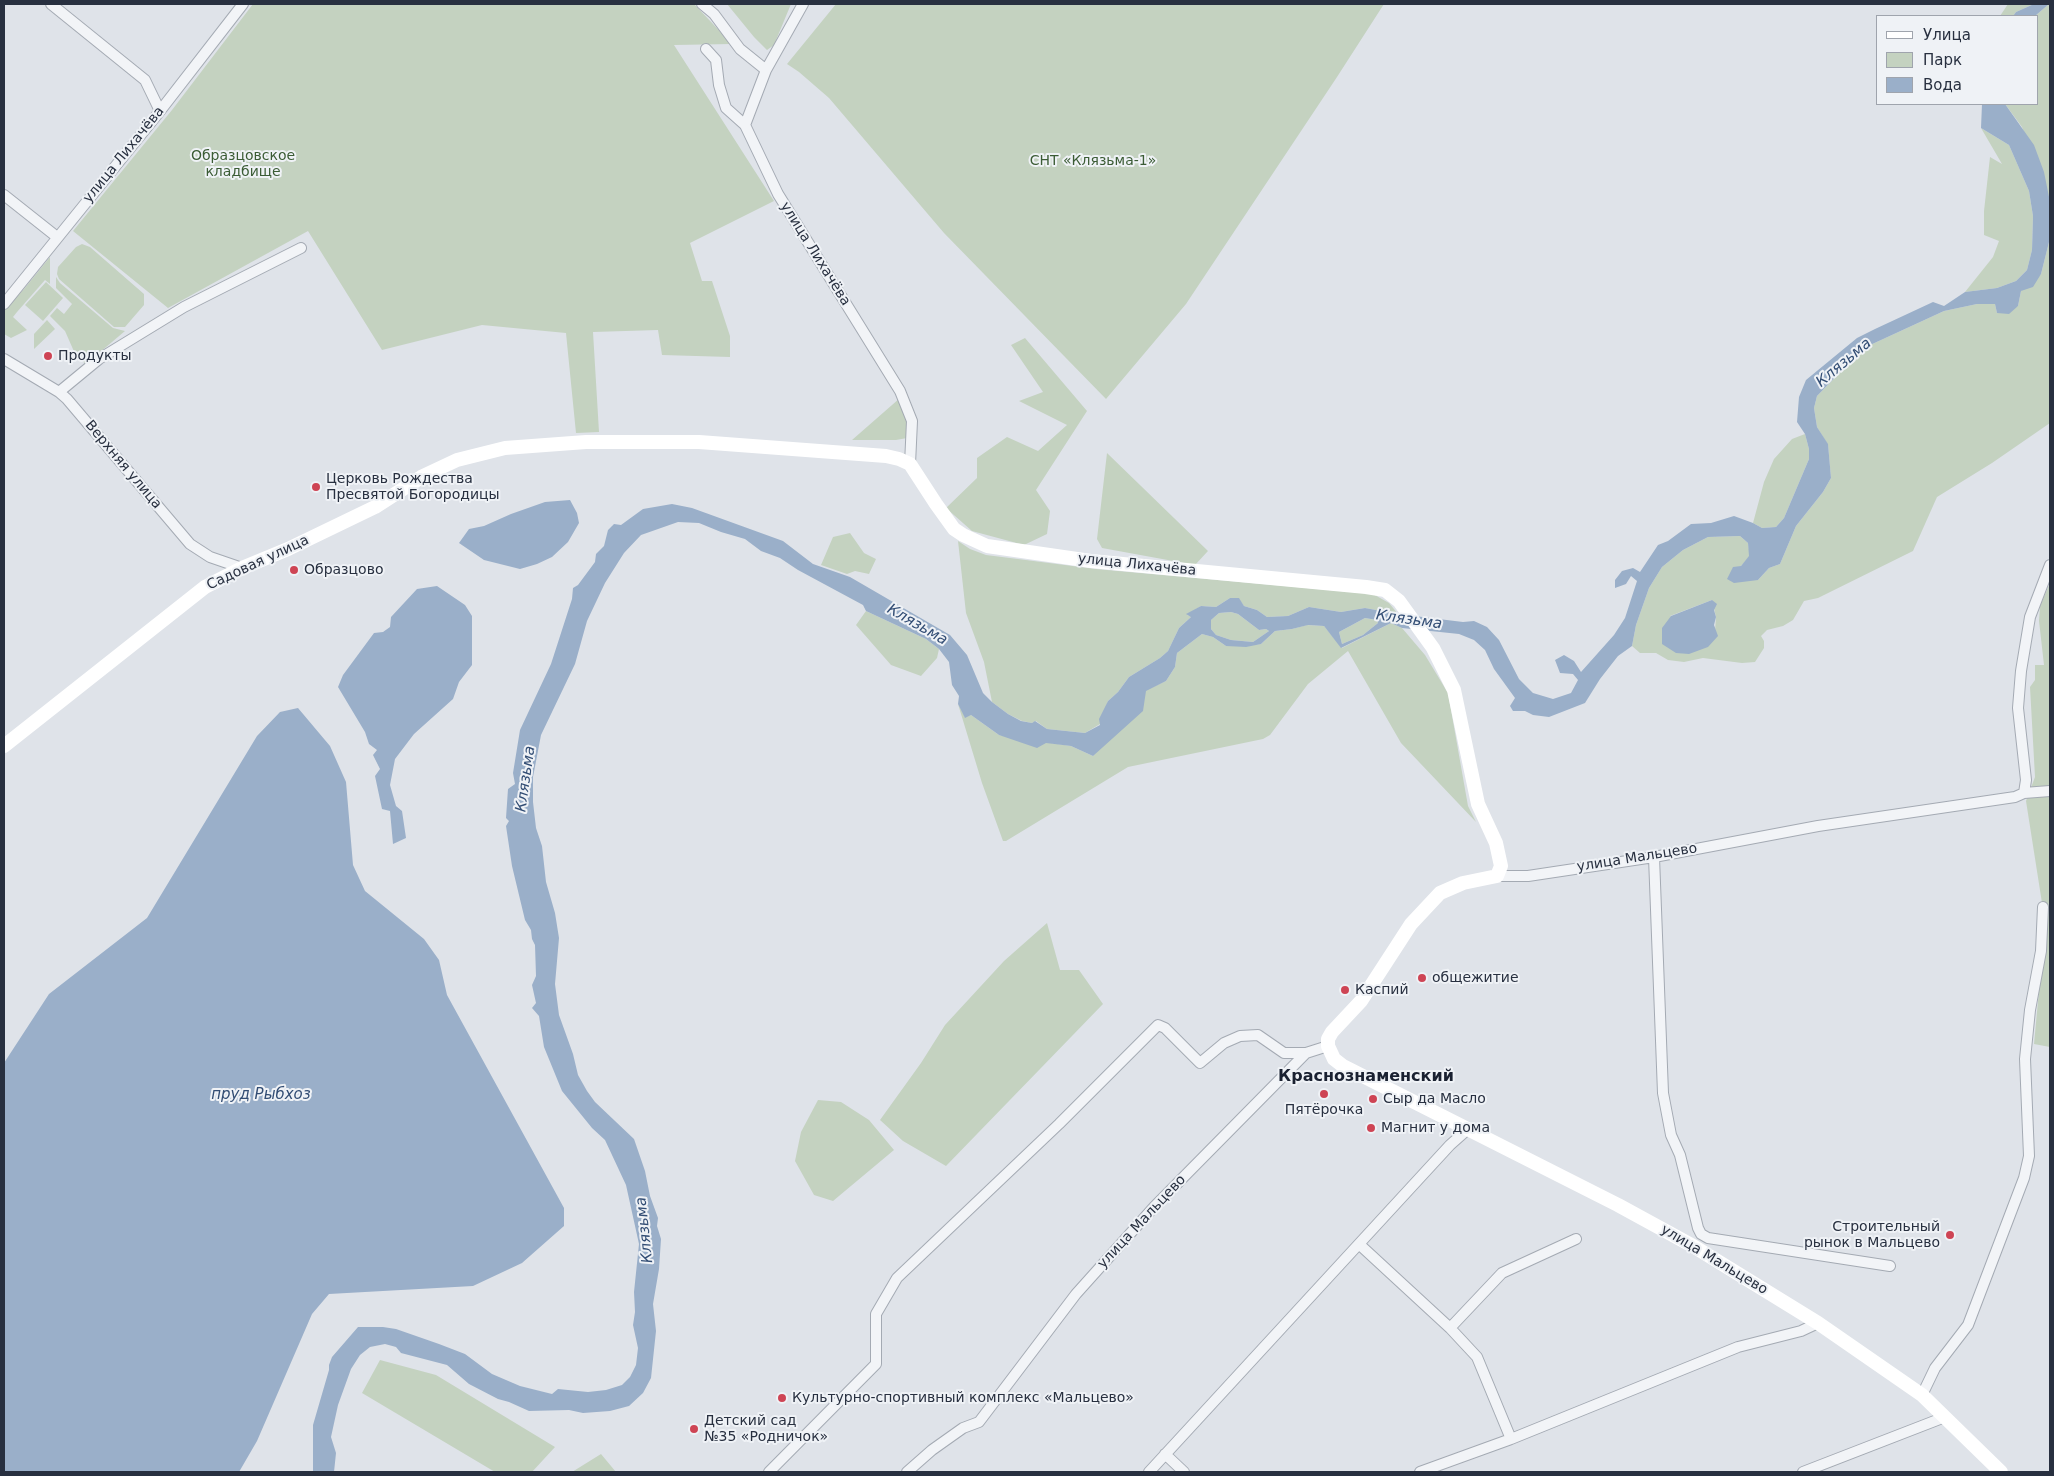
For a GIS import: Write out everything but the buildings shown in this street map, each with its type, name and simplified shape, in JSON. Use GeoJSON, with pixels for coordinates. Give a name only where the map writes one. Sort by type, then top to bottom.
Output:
{"type":"FeatureCollection","features":[{"type":"Feature","properties":{"kind":"street","name":"улица Лихачёва"},"geometry":{"type":"LineString","coordinates":[[4,304],[160,111],[242,4]]}},
{"type":"Feature","properties":{"kind":"street"},"geometry":{"type":"LineString","coordinates":[[702,4],[714,14],[740,49],[766,70]]}},
{"type":"Feature","properties":{"kind":"street"},"geometry":{"type":"LineString","coordinates":[[745,125],[766,70],[803,4]]}},
{"type":"Feature","properties":{"kind":"street"},"geometry":{"type":"LineString","coordinates":[[56,5],[145,80],[160,111]]}},
{"type":"Feature","properties":{"kind":"street","name":"улица Лихачёва"},"geometry":{"type":"LineString","coordinates":[[706,49],[716,60],[719,85],[726,108],[745,125],[778,194],[900,391],[912,421],[910,464],[954,529],[963,536],[987,546],[1091,561],[1366,587],[1389,592],[1399,601],[1433,648],[1454,690],[1478,804],[1496,844],[1501,866],[1497,876]]}},
{"type":"Feature","properties":{"kind":"street"},"geometry":{"type":"LineString","coordinates":[[4,195],[58,237]]}},
{"type":"Feature","properties":{"kind":"street"},"geometry":{"type":"LineString","coordinates":[[59,392],[99,360],[184,307],[301,248]]}},
{"type":"Feature","properties":{"kind":"street","name":"Верхняя улица"},"geometry":{"type":"LineString","coordinates":[[4,359],[59,392],[190,544],[210,557],[242,568]]}},
{"type":"Feature","properties":{"kind":"street","name":"Садовая улица"},"geometry":{"type":"LineString","coordinates":[[4,746],[205,587],[375,507],[423,476],[457,460],[505,448],[549,444],[699,442],[886,456],[910,464]]}},
{"type":"Feature","properties":{"kind":"street"},"geometry":{"type":"LineString","coordinates":[[2024,793],[2026,780],[2018,708],[2021,671],[2030,617],[2050,565]]}},
{"type":"Feature","properties":{"kind":"street","name":"улица Мальцево"},"geometry":{"type":"LineString","coordinates":[[2001,1472],[1922,1395],[1818,1324],[1693,1246],[1618,1205],[1343,1066],[1334,1059],[1328,1046],[1328,1039],[1332,1032],[1361,1001],[1410,924],[1440,893],[1463,883],[1497,876],[1528,876],[1654,856],[1818,826],[2014,797],[2024,793],[2050,791]]}},
{"type":"Feature","properties":{"kind":"street"},"geometry":{"type":"LineString","coordinates":[[1654,856],[1663,1094],[1671,1135],[1680,1155],[1701,1234],[1708,1238],[1890,1266]]}},
{"type":"Feature","properties":{"kind":"street"},"geometry":{"type":"LineString","coordinates":[[1922,1395],[1935,1368],[1971,1318],[2024,1178],[2029,1156],[2025,1059],[2030,1010],[2041,951],[2043,907]]}},
{"type":"Feature","properties":{"kind":"street"},"geometry":{"type":"LineString","coordinates":[[769,1472],[876,1364],[876,1314],[897,1278],[1059,1124],[1158,1025],[1165,1028],[1200,1063],[1224,1043],[1240,1036],[1258,1035],[1284,1053],[1306,1053]]}},
{"type":"Feature","properties":{"kind":"street","name":"улица Мальцево"},"geometry":{"type":"LineString","coordinates":[[907,1472],[932,1450],[963,1428],[979,1422],[1076,1294],[1154,1207],[1306,1053],[1328,1046]]}},
{"type":"Feature","properties":{"kind":"street"},"geometry":{"type":"LineString","coordinates":[[1149,1472],[1360,1245],[1450,1145],[1468,1130]]}},
{"type":"Feature","properties":{"kind":"street"},"geometry":{"type":"LineString","coordinates":[[1693,1246],[1701,1234]]}},
{"type":"Feature","properties":{"kind":"street"},"geometry":{"type":"LineString","coordinates":[[1450,1328],[1502,1273],[1576,1239]]}},
{"type":"Feature","properties":{"kind":"street"},"geometry":{"type":"LineString","coordinates":[[1360,1245],[1450,1328],[1477,1357],[1510,1439]]}},
{"type":"Feature","properties":{"kind":"street"},"geometry":{"type":"LineString","coordinates":[[1420,1472],[1510,1439],[1738,1347],[1802,1331],[1818,1324]]}},
{"type":"Feature","properties":{"kind":"street"},"geometry":{"type":"LineString","coordinates":[[1803,1472],[1945,1417]]}},
{"type":"Feature","properties":{"kind":"street"},"geometry":{"type":"LineString","coordinates":[[1165,1454],[1184,1472]]}},
{"type":"Feature","properties":{"kind":"green space","name":"Образцовское кладбище"},"geometry":{"type":"Polygon","coordinates":[[[253,4],[694,4],[732,44],[674,45],[774,201],[690,243],[702,281],[712,281],[730,336],[730,357],[662,355],[658,330],[593,332],[599,432],[576,433],[566,333],[482,325],[382,350],[308,231],[168,308],[73,231],[172,110],[253,4]]]}},
{"type":"Feature","properties":{"kind":"green space"},"geometry":{"type":"Polygon","coordinates":[[[727,4],[791,4],[774,45],[767,50],[727,4]]]}},
{"type":"Feature","properties":{"kind":"green space","name":"СНТ «Клязьма-1»"},"geometry":{"type":"Polygon","coordinates":[[[836,4],[1384,4],[1186,304],[1106,399],[944,233],[829,98],[787,64],[836,4]]]}},
{"type":"Feature","properties":{"kind":"green space"},"geometry":{"type":"Polygon","coordinates":[[[2008,4],[2034,4],[2016,12],[2014,15],[2001,15],[2008,4]]]}},
{"type":"Feature","properties":{"kind":"green space"},"geometry":{"type":"Polygon","coordinates":[[[2050,4],[2050,202],[2022,127],[2006,105],[2039,105],[2039,15],[2036,15],[2050,4]]]}},
{"type":"Feature","properties":{"kind":"green space"},"geometry":{"type":"Polygon","coordinates":[[[1981,128],[2009,145],[2029,191],[2033,216],[2032,250],[2027,270],[2016,281],[1997,288],[1965,292],[1993,257],[1999,241],[1984,235],[1984,211],[1990,157],[2002,164],[1981,128]]]}},
{"type":"Feature","properties":{"kind":"green space"},"geometry":{"type":"Polygon","coordinates":[[[2050,238],[2050,423],[1992,463],[1937,497],[1913,551],[1818,598],[1804,601],[1793,620],[1783,626],[1767,630],[1761,636],[1764,641],[1764,648],[1755,662],[1742,663],[1703,658],[1684,662],[1668,660],[1656,653],[1640,653],[1632,646],[1636,625],[1649,588],[1662,567],[1683,550],[1708,537],[1740,536],[1748,543],[1750,556],[1741,566],[1758,580],[1769,568],[1780,564],[1796,526],[1823,492],[1831,478],[1828,445],[1817,427],[1814,408],[1817,396],[1858,354],[1868,346],[1944,311],[1977,304],[1995,304],[1997,313],[2018,306],[2021,291],[2041,274],[2050,238]],[[1712,600],[1670,616],[1715,631],[1716,617],[1712,600]]]}},
{"type":"Feature","properties":{"kind":"green space"},"geometry":{"type":"Polygon","coordinates":[[[82,244],[90,247],[144,294],[144,305],[125,327],[114,327],[59,279],[57,274],[58,267],[76,247],[82,244]]]}},
{"type":"Feature","properties":{"kind":"green space"},"geometry":{"type":"Polygon","coordinates":[[[50,257],[50,284],[45,280],[13,317],[27,330],[11,338],[4,334],[4,310],[50,257]]]}},
{"type":"Feature","properties":{"kind":"green space"},"geometry":{"type":"Polygon","coordinates":[[[56,277],[60,283],[113,328],[125,331],[86,364],[76,356],[65,331],[50,316],[57,308],[64,314],[72,304],[56,288],[56,277]]]}},
{"type":"Feature","properties":{"kind":"green space"},"geometry":{"type":"Polygon","coordinates":[[[46,282],[63,298],[43,321],[25,305],[46,282]]]}},
{"type":"Feature","properties":{"kind":"green space"},"geometry":{"type":"Polygon","coordinates":[[[47,320],[55,329],[34,349],[34,334],[47,320]]]}},
{"type":"Feature","properties":{"kind":"green space"},"geometry":{"type":"Polygon","coordinates":[[[1025,338],[1087,411],[1036,490],[1050,511],[1047,534],[1024,545],[972,531],[946,508],[977,478],[977,458],[1007,437],[1038,451],[1067,425],[1019,401],[1043,392],[1011,345],[1025,338]]]}},
{"type":"Feature","properties":{"kind":"green space"},"geometry":{"type":"Polygon","coordinates":[[[900,398],[909,425],[907,438],[896,440],[852,440],[900,398]]]}},
{"type":"Feature","properties":{"kind":"green space"},"geometry":{"type":"Polygon","coordinates":[[[1805,434],[1809,449],[1809,459],[1784,518],[1776,527],[1762,528],[1753,523],[1764,482],[1774,459],[1792,439],[1805,434]]]}},
{"type":"Feature","properties":{"kind":"green space"},"geometry":{"type":"Polygon","coordinates":[[[1107,453],[1208,551],[1195,565],[1102,548],[1097,539],[1107,453]]]}},
{"type":"Feature","properties":{"kind":"green space"},"geometry":{"type":"Polygon","coordinates":[[[850,533],[864,553],[876,559],[869,574],[855,571],[847,574],[821,565],[833,537],[850,533]]]}},
{"type":"Feature","properties":{"kind":"green space"},"geometry":{"type":"Polygon","coordinates":[[[958,541],[970,549],[986,555],[1096,569],[1373,594],[1389,603],[1398,614],[1365,608],[1341,612],[1309,607],[1288,616],[1267,617],[1257,610],[1244,606],[1238,598],[1230,598],[1216,607],[1201,606],[1187,615],[1192,616],[1179,628],[1168,651],[1129,677],[1118,692],[1108,701],[1100,724],[1085,733],[1047,729],[1036,721],[1032,723],[1022,721],[1008,714],[992,702],[984,662],[966,613],[958,541]]]}},
{"type":"Feature","properties":{"kind":"green space"},"geometry":{"type":"Polygon","coordinates":[[[2050,583],[2050,1047],[2034,1044],[2047,905],[2042,903],[2026,801],[2035,777],[2030,687],[2035,680],[2035,665],[2044,665],[2039,621],[2040,606],[2050,583]]]}},
{"type":"Feature","properties":{"kind":"green space"},"geometry":{"type":"Polygon","coordinates":[[[866,611],[926,639],[939,649],[937,658],[921,676],[891,665],[856,625],[866,611]]]}},
{"type":"Feature","properties":{"kind":"green space"},"geometry":{"type":"Polygon","coordinates":[[[1231,612],[1238,614],[1259,630],[1266,629],[1269,631],[1253,642],[1231,640],[1216,635],[1211,629],[1211,620],[1219,613],[1231,612]]]}},
{"type":"Feature","properties":{"kind":"green space"},"geometry":{"type":"Polygon","coordinates":[[[1365,618],[1377,620],[1378,623],[1363,635],[1342,644],[1339,632],[1365,618]]]}},
{"type":"Feature","properties":{"kind":"green space"},"geometry":{"type":"Polygon","coordinates":[[[1391,623],[1402,628],[1425,655],[1448,693],[1468,806],[1476,822],[1401,743],[1348,651],[1308,684],[1270,735],[1263,739],[1128,767],[1006,841],[1003,841],[982,783],[958,704],[965,717],[971,715],[999,735],[1071,746],[1093,756],[1146,690],[1166,681],[1175,667],[1177,653],[1202,634],[1213,637],[1226,646],[1261,644],[1275,631],[1307,625],[1324,626],[1342,648],[1391,623]]]}},
{"type":"Feature","properties":{"kind":"green space"},"geometry":{"type":"Polygon","coordinates":[[[1047,923],[1060,970],[1079,970],[1103,1004],[946,1166],[903,1141],[880,1120],[921,1063],[945,1025],[1004,961],[1047,923]]]}},
{"type":"Feature","properties":{"kind":"green space"},"geometry":{"type":"Polygon","coordinates":[[[818,1100],[841,1102],[869,1120],[894,1150],[833,1201],[814,1195],[795,1161],[801,1132],[818,1100]]]}},
{"type":"Feature","properties":{"kind":"green space"},"geometry":{"type":"Polygon","coordinates":[[[380,1360],[436,1375],[555,1447],[532,1472],[495,1472],[362,1393],[380,1360]]]}},
{"type":"Feature","properties":{"kind":"green space"},"geometry":{"type":"Polygon","coordinates":[[[601,1454],[616,1472],[572,1472],[601,1454]]]}},
{"type":"Feature","properties":{"kind":"water"},"geometry":{"type":"Polygon","coordinates":[[[2034,4],[2049,4],[2036,15],[2014,15],[2016,12],[2034,4]]]}},
{"type":"Feature","properties":{"kind":"water","name":"Клязьма"},"geometry":{"type":"Polygon","coordinates":[[[1982,105],[2006,105],[2034,145],[2044,172],[2050,202],[2050,238],[2041,274],[2033,287],[2021,291],[2018,306],[2009,314],[1997,313],[1995,304],[1977,304],[1944,311],[1868,346],[1858,354],[1817,396],[1814,408],[1817,427],[1828,444],[1831,478],[1823,492],[1796,526],[1780,564],[1769,568],[1758,580],[1734,583],[1727,579],[1733,567],[1741,566],[1749,556],[1748,543],[1740,536],[1708,537],[1683,550],[1662,567],[1649,588],[1636,625],[1632,646],[1618,656],[1600,679],[1585,703],[1549,717],[1533,715],[1525,711],[1513,711],[1510,706],[1515,698],[1494,669],[1485,650],[1474,640],[1459,634],[1402,628],[1391,623],[1341,648],[1324,626],[1308,625],[1275,631],[1261,644],[1246,647],[1226,646],[1213,637],[1202,634],[1177,653],[1175,667],[1166,681],[1146,691],[1143,711],[1093,756],[1071,746],[1046,743],[1037,748],[999,735],[971,715],[965,718],[958,704],[959,696],[952,685],[949,662],[939,649],[926,639],[866,611],[863,605],[798,570],[780,558],[761,551],[745,539],[699,523],[678,522],[641,535],[624,553],[605,583],[587,621],[575,664],[541,735],[533,777],[533,802],[536,828],[542,846],[546,882],[555,913],[559,938],[555,984],[559,1015],[573,1054],[578,1075],[587,1091],[595,1102],[634,1139],[658,1218],[657,1226],[661,1239],[659,1269],[653,1304],[656,1331],[651,1378],[643,1393],[629,1406],[610,1411],[583,1413],[569,1410],[529,1411],[498,1399],[469,1384],[447,1365],[401,1353],[396,1347],[385,1344],[370,1347],[360,1355],[351,1369],[338,1405],[331,1437],[336,1453],[334,1472],[313,1472],[313,1425],[329,1365],[332,1357],[358,1327],[396,1329],[465,1354],[492,1374],[520,1386],[552,1394],[558,1389],[588,1392],[606,1390],[622,1385],[630,1377],[636,1365],[638,1348],[633,1325],[639,1244],[626,1185],[605,1140],[592,1128],[562,1091],[544,1047],[539,1016],[532,1008],[536,1003],[532,985],[536,976],[535,945],[531,930],[525,920],[512,866],[506,826],[509,821],[506,818],[508,789],[515,784],[513,773],[520,730],[551,664],[572,599],[573,588],[578,585],[595,562],[596,554],[604,546],[608,530],[614,524],[621,525],[643,509],[672,504],[692,508],[783,541],[813,564],[850,577],[950,635],[967,655],[983,693],[992,702],[1021,721],[1032,723],[1035,721],[1047,729],[1085,733],[1100,725],[1099,719],[1108,701],[1118,692],[1129,677],[1168,651],[1179,628],[1191,617],[1186,614],[1201,606],[1216,607],[1230,598],[1239,598],[1244,606],[1257,610],[1267,617],[1288,616],[1309,607],[1341,612],[1365,608],[1463,622],[1474,621],[1487,627],[1499,640],[1519,679],[1533,693],[1553,699],[1571,693],[1578,680],[1573,674],[1560,673],[1555,660],[1564,655],[1574,661],[1581,672],[1614,635],[1625,618],[1637,581],[1631,576],[1626,584],[1615,588],[1615,580],[1622,571],[1633,568],[1640,572],[1658,545],[1668,541],[1691,524],[1711,523],[1734,516],[1762,528],[1776,527],[1784,518],[1809,459],[1809,449],[1805,434],[1797,422],[1799,397],[1806,380],[1857,338],[1875,329],[1933,302],[1944,306],[1965,292],[1997,288],[2016,281],[2027,270],[2032,250],[2033,216],[2029,191],[2009,145],[1981,128],[1982,105]],[[1231,612],[1219,613],[1211,620],[1211,629],[1216,635],[1231,640],[1253,642],[1269,631],[1266,629],[1259,630],[1238,614],[1231,612]],[[1365,618],[1339,632],[1342,644],[1363,635],[1378,623],[1377,620],[1365,618]]]}},
{"type":"Feature","properties":{"kind":"water"},"geometry":{"type":"Polygon","coordinates":[[[570,500],[577,513],[579,523],[568,542],[552,557],[537,564],[520,569],[484,560],[459,543],[469,529],[484,526],[545,502],[570,500]]]}},
{"type":"Feature","properties":{"kind":"water"},"geometry":{"type":"Polygon","coordinates":[[[437,586],[465,605],[472,616],[472,665],[459,682],[453,699],[414,734],[395,759],[390,785],[396,806],[402,811],[406,838],[393,844],[390,811],[382,809],[375,776],[380,769],[373,755],[377,750],[369,744],[365,732],[338,687],[343,675],[374,633],[383,632],[390,627],[391,617],[417,589],[437,586]]]}},
{"type":"Feature","properties":{"kind":"water"},"geometry":{"type":"Polygon","coordinates":[[[1712,600],[1717,604],[1714,610],[1716,617],[1714,625],[1718,636],[1708,647],[1689,654],[1676,653],[1662,644],[1662,628],[1671,616],[1712,600]]]}},
{"type":"Feature","properties":{"kind":"water","name":"пруд Рыбхоз"},"geometry":{"type":"Polygon","coordinates":[[[298,708],[330,746],[346,782],[353,865],[365,891],[424,939],[439,960],[447,995],[564,1208],[564,1226],[522,1263],[473,1286],[329,1294],[312,1314],[257,1441],[239,1472],[4,1472],[4,1063],[49,994],[147,918],[257,736],[280,712],[298,708]]]}},
{"type":"Feature","properties":{"kind":"place","name":"Продукты"},"geometry":{"type":"Point","coordinates":[48,356]}},
{"type":"Feature","properties":{"kind":"place","name":"Церковь Рождества Пресвятой Богородицы"},"geometry":{"type":"Point","coordinates":[316,487]}},
{"type":"Feature","properties":{"kind":"place","name":"Образцово"},"geometry":{"type":"Point","coordinates":[294,570]}},
{"type":"Feature","properties":{"kind":"place","name":"общежитие"},"geometry":{"type":"Point","coordinates":[1422,978]}},
{"type":"Feature","properties":{"kind":"place","name":"Каспий"},"geometry":{"type":"Point","coordinates":[1345,990]}},
{"type":"Feature","properties":{"kind":"place","name":"Пятёрочка"},"geometry":{"type":"Point","coordinates":[1324,1094]}},
{"type":"Feature","properties":{"kind":"place","name":"Сыр да Масло"},"geometry":{"type":"Point","coordinates":[1373,1099]}},
{"type":"Feature","properties":{"kind":"place","name":"Магнит у дома"},"geometry":{"type":"Point","coordinates":[1371,1128]}},
{"type":"Feature","properties":{"kind":"place","name":"Строительный рынок в Мальцево"},"geometry":{"type":"Point","coordinates":[1950,1235]}},
{"type":"Feature","properties":{"kind":"place","name":"Культурно-спортивный комплекс «Мальцево»"},"geometry":{"type":"Point","coordinates":[782,1398]}},
{"type":"Feature","properties":{"kind":"place","name":"Детский сад №35 «Родничок»"},"geometry":{"type":"Point","coordinates":[694,1429]}},
{"type":"Feature","properties":{"kind":"district","name":"Краснознаменский"},"geometry":{"type":"Point","coordinates":[1366,1077]}}]}
